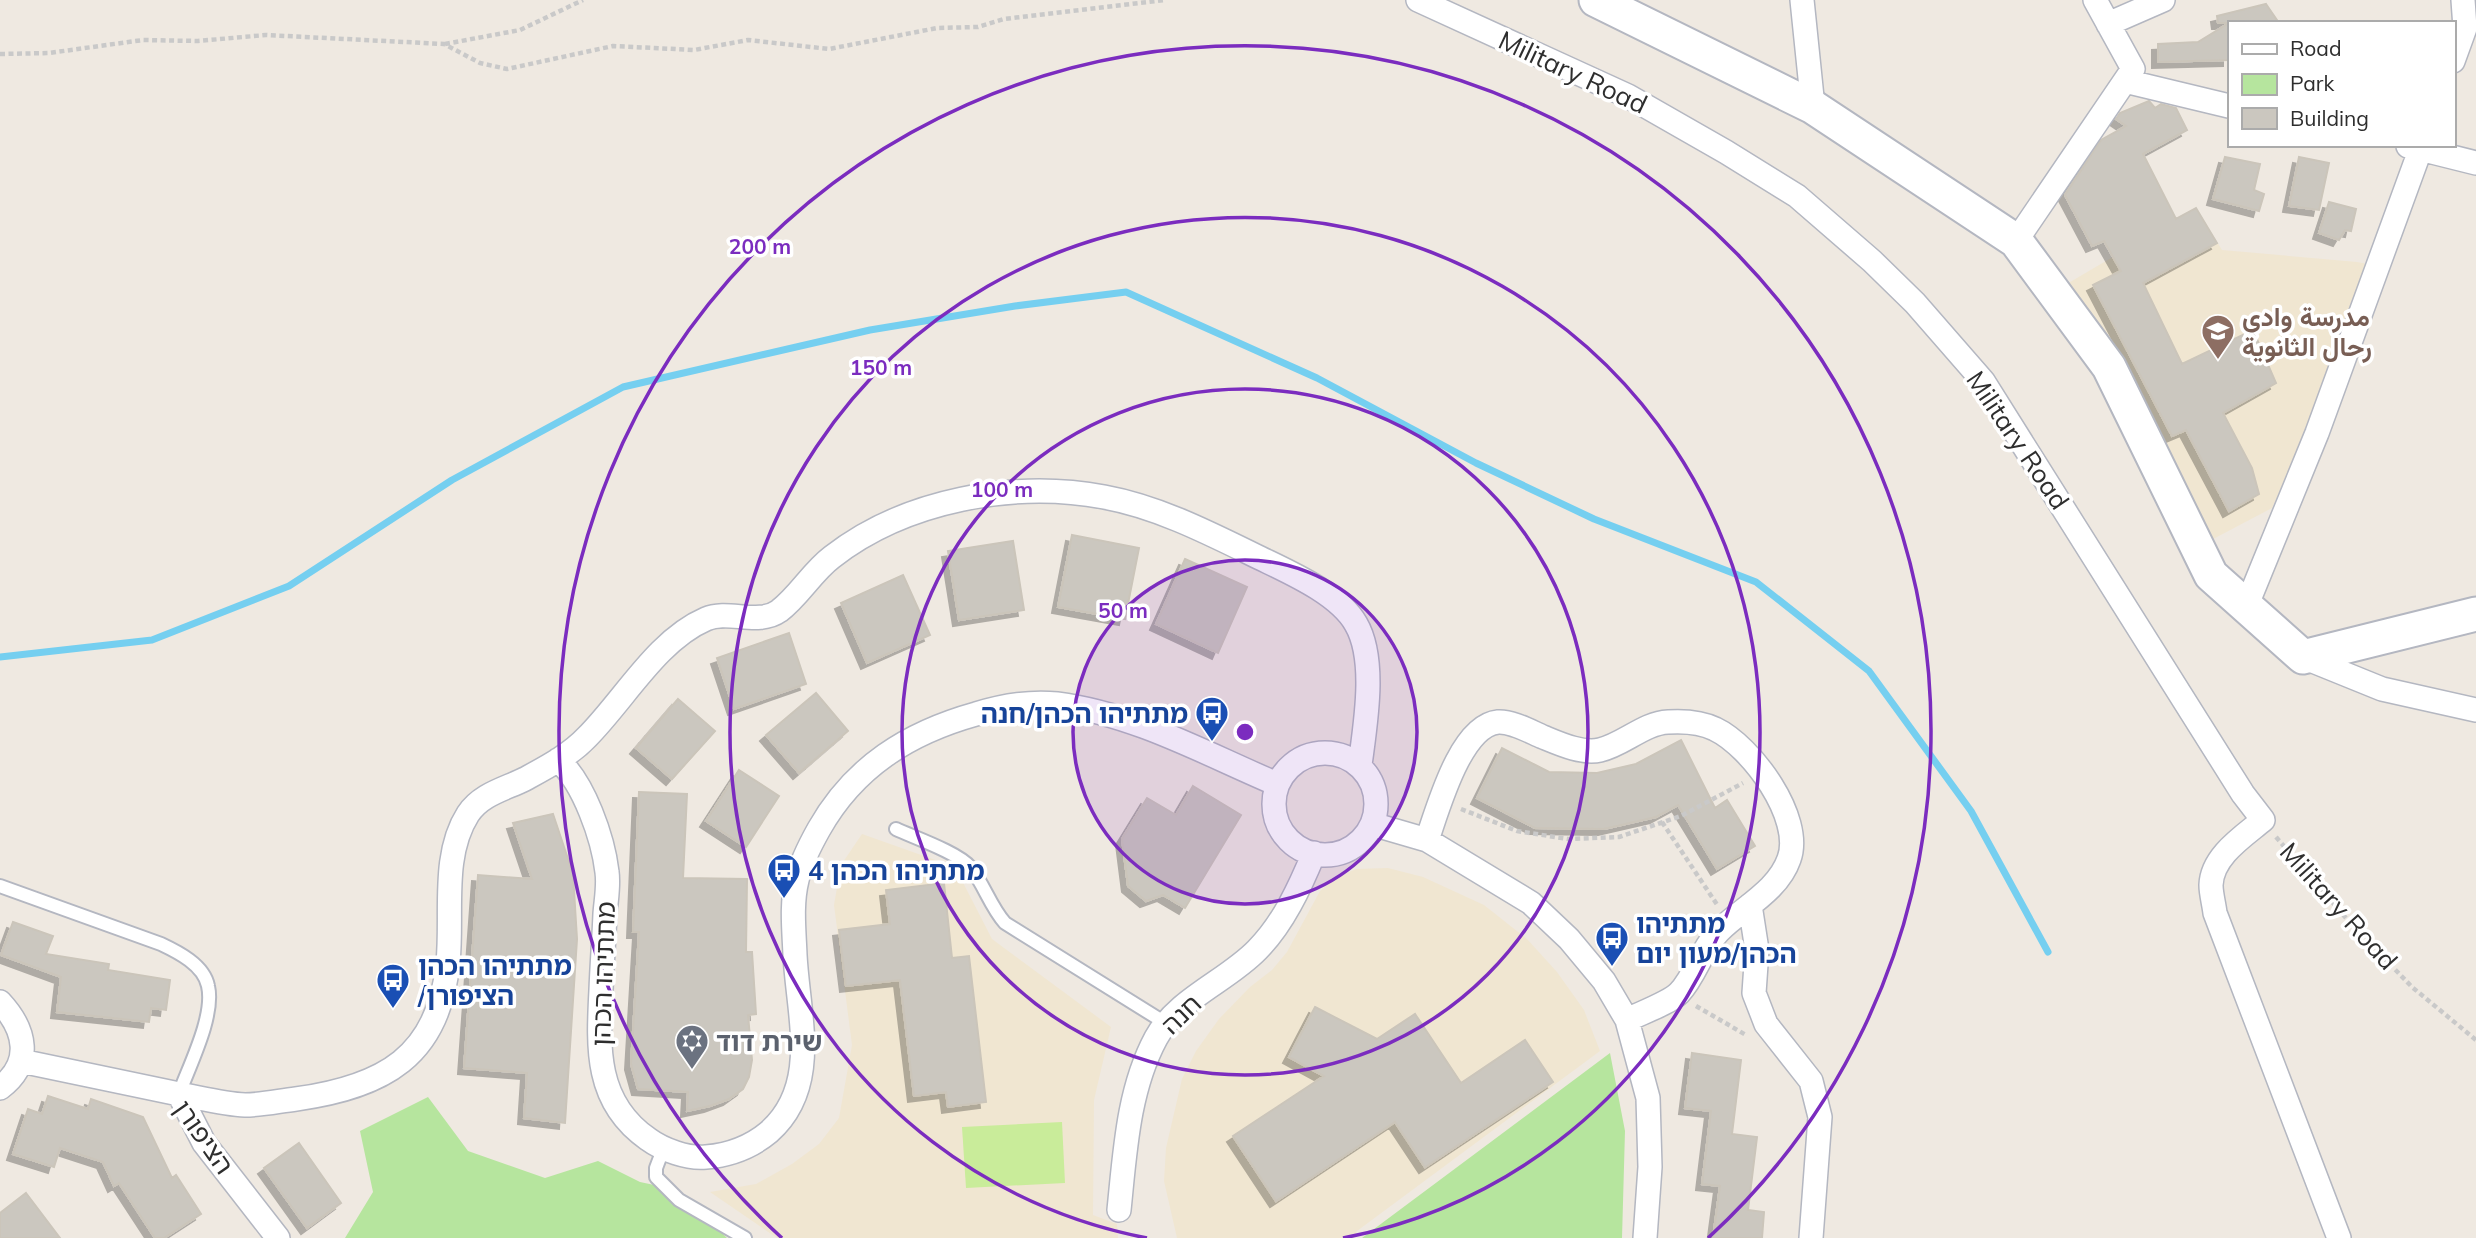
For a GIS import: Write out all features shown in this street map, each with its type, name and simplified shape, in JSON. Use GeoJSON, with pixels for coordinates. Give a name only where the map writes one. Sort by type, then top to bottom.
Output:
{"type":"FeatureCollection","features":[{"type":"Feature","properties":{"kind":"street","name":"Military Road"},"geometry":{"type":"LineString","coordinates":[[1418,0],[1628,96],[1726,152],[1797,196],[1872,261],[1915,303],[1983,381],[2243,794],[2263,820]]}},
{"type":"Feature","properties":{"kind":"street"},"geometry":{"type":"LineString","coordinates":[[1595,0],[1814,107],[2016,241],[2109,367],[2211,575],[2304,657],[2382,689],[2476,710]]}},
{"type":"Feature","properties":{"kind":"street"},"geometry":{"type":"LineString","coordinates":[[1802,0],[1814,107]]}},
{"type":"Feature","properties":{"kind":"street"},"geometry":{"type":"LineString","coordinates":[[2016,241],[2133,69],[2095,0]]}},
{"type":"Feature","properties":{"kind":"street"},"geometry":{"type":"LineString","coordinates":[[2108,24],[2163,0]]}},
{"type":"Feature","properties":{"kind":"street"},"geometry":{"type":"LineString","coordinates":[[2455,56],[2465,28],[2463,0]]}},
{"type":"Feature","properties":{"kind":"street"},"geometry":{"type":"LineString","coordinates":[[2125,81],[2228,106]]}},
{"type":"Feature","properties":{"kind":"street"},"geometry":{"type":"LineString","coordinates":[[2246,607],[2318,433],[2417,147]]}},
{"type":"Feature","properties":{"kind":"street"},"geometry":{"type":"LineString","coordinates":[[2420,147],[2476,163]]}},
{"type":"Feature","properties":{"kind":"street"},"geometry":{"type":"LineString","coordinates":[[179,1094],[246,1105],[335,1093],[365,1083],[394,1067],[419,1047],[432,1024],[443,994],[448,963],[451,865],[459,833],[469,811],[486,796],[521,781],[558,760],[586,739],[667,646],[689,628],[710,616],[757,618],[776,613],[831,557],[897,519],[932,507],[976,497],[1023,492],[1063,492],[1105,497],[1145,508],[1203,530],[1293,574],[1323,592],[1345,610],[1357,625],[1364,645],[1368,677],[1360,765]]}},
{"type":"Feature","properties":{"kind":"street"},"geometry":{"type":"LineString","coordinates":[[2304,657],[2476,614]]}},
{"type":"Feature","properties":{"kind":"street","name":"מתתיהו הכהן"},"geometry":{"type":"LineString","coordinates":[[558,760],[569,770],[580,790],[601,846],[607,875],[599,1025],[599,1057],[607,1085],[633,1128],[653,1143],[697,1158],[724,1156],[760,1139],[779,1123],[791,1106],[799,1084],[803,1056],[793,916],[797,880],[808,849],[846,789],[872,764],[905,742],[942,723],[985,711],[1019,704],[1053,704],[1092,710],[1130,721],[1278,784]]}},
{"type":"Feature","properties":{"kind":"street"},"geometry":{"type":"LineString","coordinates":[[1427,840],[1456,764],[1468,743],[1481,730],[1498,722],[1514,725],[1577,749],[1599,750],[1665,722],[1693,722],[1714,728],[1735,741],[1773,788],[1792,839],[1790,858],[1781,874],[1718,932],[1677,995],[1628,1020]]}},
{"type":"Feature","properties":{"kind":"street"},"geometry":{"type":"LineString","coordinates":[[1330,752],[1347,757],[1360,765],[1372,783],[1376,807],[1373,824],[1364,838],[1350,849],[1332,854],[1314,853],[1297,846],[1286,836],[1277,821],[1274,802],[1278,784],[1290,766],[1304,757],[1330,752]]}},
{"type":"Feature","properties":{"kind":"street"},"geometry":{"type":"LineString","coordinates":[[2263,820],[2227,851],[2216,867],[2211,883],[2216,913],[2339,1238]]}},
{"type":"Feature","properties":{"kind":"street"},"geometry":{"type":"LineString","coordinates":[[1373,824],[1427,840],[1531,903],[1569,939],[1604,981],[1628,1020],[1648,1098],[1650,1167],[1645,1238]]}},
{"type":"Feature","properties":{"kind":"street","name":"חנה"},"geometry":{"type":"LineString","coordinates":[[1119,1210],[1134,1098],[1143,1066],[1157,1036],[1176,1013],[1257,951],[1290,904],[1314,853]]}},
{"type":"Feature","properties":{"kind":"street"},"geometry":{"type":"LineString","coordinates":[[1750,905],[1757,950],[1754,993],[1766,1024],[1811,1081],[1820,1117],[1811,1238]]}},
{"type":"Feature","properties":{"kind":"street"},"geometry":{"type":"LineString","coordinates":[[0,1002],[10,1012],[19,1030],[23,1050],[12,1079],[0,1088]]}},
{"type":"Feature","properties":{"kind":"street","name":"הציפורן"},"geometry":{"type":"LineString","coordinates":[[20,1061],[179,1094],[204,1143],[278,1238]]}},
{"type":"Feature","properties":{"kind":"lane"},"geometry":{"type":"LineString","coordinates":[[895,829],[969,865],[1005,923],[1167,1024]]}},
{"type":"Feature","properties":{"kind":"lane"},"geometry":{"type":"LineString","coordinates":[[0,886],[161,944],[182,954],[198,970],[208,984],[209,1003],[204,1026],[179,1094]]}},
{"type":"Feature","properties":{"kind":"lane"},"geometry":{"type":"LineString","coordinates":[[664,1147],[656,1168],[656,1177],[679,1200],[745,1238]]}},
{"type":"Feature","properties":{"kind":"path"},"geometry":{"type":"LineString","coordinates":[[0,54],[49,53],[143,40],[198,41],[266,35],[444,44],[520,30],[583,0]]}},
{"type":"Feature","properties":{"kind":"path"},"geometry":{"type":"LineString","coordinates":[[444,44],[481,63],[507,69],[613,46],[694,50],[748,40],[829,49],[937,28],[978,27],[1004,19],[1165,0]]}},
{"type":"Feature","properties":{"kind":"path"},"geometry":{"type":"LineString","coordinates":[[1441,801],[1517,831],[1568,839],[1619,837],[1681,816],[1763,773]]}},
{"type":"Feature","properties":{"kind":"path","name":"Military Road"},"geometry":{"type":"LineString","coordinates":[[2263,820],[2352,925],[2412,987],[2476,1040]]}},
{"type":"Feature","properties":{"kind":"path"},"geometry":{"type":"LineString","coordinates":[[1662,822],[1730,923]]}},
{"type":"Feature","properties":{"kind":"path"},"geometry":{"type":"LineString","coordinates":[[1677,995],[1756,1041]]}},
{"type":"Feature","properties":{"kind":"shaded area","name":"مدرسة وادي رحال الثانوية"},"geometry":{"type":"Polygon","coordinates":[[[2196,208],[2222,250],[2379,266],[2272,508],[2198,547],[2060,288],[2196,208]]]}},
{"type":"Feature","properties":{"kind":"shaded area"},"geometry":{"type":"Polygon","coordinates":[[[862,834],[955,867],[992,939],[1111,1027],[1094,1100],[1093,1215],[1117,1224],[1118,1238],[777,1238],[710,1192],[756,1184],[792,1164],[819,1144],[839,1118],[852,1045],[834,905],[841,865],[862,834]]]}},
{"type":"Feature","properties":{"kind":"shaded area"},"geometry":{"type":"Polygon","coordinates":[[[1388,868],[1423,877],[1484,905],[1527,939],[1557,972],[1584,1010],[1600,1051],[1357,1231],[1354,1238],[1177,1238],[1164,1181],[1166,1148],[1182,1079],[1196,1051],[1219,1019],[1250,987],[1272,970],[1287,952],[1320,891],[1337,877],[1356,869],[1388,868]]]}},
{"type":"Feature","properties":{"kind":"green space"},"geometry":{"type":"Polygon","coordinates":[[[1610,1053],[1625,1131],[1622,1238],[1362,1238],[1610,1053]]]}},
{"type":"Feature","properties":{"kind":"green space"},"geometry":{"type":"Polygon","coordinates":[[[428,1097],[468,1151],[545,1178],[598,1161],[640,1182],[678,1190],[727,1238],[345,1238],[373,1192],[360,1131],[428,1097]]]}},
{"type":"Feature","properties":{"kind":"green space"},"geometry":{"type":"Polygon","coordinates":[[[1062,1122],[1065,1183],[966,1188],[962,1127],[1062,1122]]]}},
{"type":"Feature","properties":{"kind":"building"},"geometry":{"type":"Polygon","coordinates":[[[2266,4],[2278,21],[2218,23],[2217,16],[2266,4]]]}},
{"type":"Feature","properties":{"kind":"building"},"geometry":{"type":"Polygon","coordinates":[[[2228,24],[2228,60],[2158,62],[2158,44],[2198,42],[2228,24]]]}},
{"type":"Feature","properties":{"kind":"building"},"geometry":{"type":"Polygon","coordinates":[[[2149,101],[2155,108],[2161,104],[2176,108],[2187,130],[2143,154],[2176,219],[2196,208],[2217,243],[2143,283],[2182,364],[2253,330],[2276,383],[2223,413],[2252,468],[2259,494],[2229,511],[2186,430],[2172,436],[2093,285],[2121,271],[2104,241],[2092,246],[2065,195],[2101,140],[2126,126],[2116,119],[2120,113],[2149,101]]]}},
{"type":"Feature","properties":{"kind":"building"},"geometry":{"type":"Polygon","coordinates":[[[2225,157],[2260,164],[2254,190],[2264,194],[2259,211],[2213,199],[2225,157]]]}},
{"type":"Feature","properties":{"kind":"building"},"geometry":{"type":"Polygon","coordinates":[[[2299,157],[2329,163],[2319,210],[2289,206],[2299,157]]]}},
{"type":"Feature","properties":{"kind":"building"},"geometry":{"type":"Polygon","coordinates":[[[2329,202],[2356,209],[2351,231],[2345,230],[2339,240],[2319,233],[2329,202]]]}},
{"type":"Feature","properties":{"kind":"building"},"geometry":{"type":"Polygon","coordinates":[[[1072,535],[1139,548],[1125,619],[1058,607],[1072,535]]]}},
{"type":"Feature","properties":{"kind":"building"},"geometry":{"type":"Polygon","coordinates":[[[1013,541],[1024,610],[959,620],[948,551],[1013,541]]]}},
{"type":"Feature","properties":{"kind":"building"},"geometry":{"type":"Polygon","coordinates":[[[1185,559],[1247,587],[1218,653],[1156,624],[1185,559]]]}},
{"type":"Feature","properties":{"kind":"building"},"geometry":{"type":"Polygon","coordinates":[[[903,575],[930,635],[867,663],[841,603],[903,575]]]}},
{"type":"Feature","properties":{"kind":"building"},"geometry":{"type":"Polygon","coordinates":[[[789,633],[806,684],[734,709],[717,658],[789,633]]]}},
{"type":"Feature","properties":{"kind":"building"},"geometry":{"type":"Polygon","coordinates":[[[816,693],[848,731],[799,773],[766,735],[816,693]]]}},
{"type":"Feature","properties":{"kind":"building"},"geometry":{"type":"Polygon","coordinates":[[[678,699],[715,731],[672,779],[636,748],[678,699]]]}},
{"type":"Feature","properties":{"kind":"building"},"geometry":{"type":"Polygon","coordinates":[[[1681,740],[1715,808],[1727,800],[1755,846],[1717,869],[1678,805],[1656,817],[1604,829],[1535,828],[1477,798],[1502,748],[1549,772],[1597,773],[1636,764],[1681,740]]]}},
{"type":"Feature","properties":{"kind":"building"},"geometry":{"type":"Polygon","coordinates":[[[739,770],[779,796],[746,847],[706,821],[739,770]]]}},
{"type":"Feature","properties":{"kind":"building"},"geometry":{"type":"Polygon","coordinates":[[[1193,786],[1241,815],[1185,908],[1163,895],[1146,901],[1128,886],[1122,839],[1147,798],[1176,815],[1193,786]]]}},
{"type":"Feature","properties":{"kind":"building"},"geometry":{"type":"Polygon","coordinates":[[[639,792],[687,794],[683,878],[747,879],[746,952],[752,952],[756,1014],[748,1015],[752,1060],[749,1077],[743,1089],[729,1099],[687,1111],[688,1092],[638,1089],[631,1064],[639,932],[633,932],[639,792]]]}},
{"type":"Feature","properties":{"kind":"building"},"geometry":{"type":"Polygon","coordinates":[[[553,814],[573,874],[577,939],[565,1123],[524,1118],[527,1073],[464,1068],[478,875],[532,879],[513,823],[553,814]]]}},
{"type":"Feature","properties":{"kind":"building"},"geometry":{"type":"Polygon","coordinates":[[[944,883],[952,958],[969,956],[986,1102],[948,1107],[946,1092],[914,1096],[900,980],[846,986],[839,930],[890,924],[886,890],[944,883]]]}},
{"type":"Feature","properties":{"kind":"building"},"geometry":{"type":"Polygon","coordinates":[[[13,922],[53,936],[46,954],[109,964],[108,970],[170,980],[166,1010],[151,1008],[149,1022],[57,1012],[61,977],[1,955],[13,922]]]}},
{"type":"Feature","properties":{"kind":"building"},"geometry":{"type":"Polygon","coordinates":[[[1315,1007],[1377,1039],[1415,1014],[1461,1083],[1525,1040],[1553,1082],[1425,1167],[1395,1122],[1276,1201],[1233,1136],[1324,1076],[1289,1057],[1315,1007]]]}},
{"type":"Feature","properties":{"kind":"building"},"geometry":{"type":"Polygon","coordinates":[[[1692,1053],[1741,1060],[1732,1134],[1757,1137],[1748,1210],[1764,1212],[1762,1238],[1713,1238],[1720,1186],[1702,1184],[1711,1111],[1685,1108],[1692,1053]]]}},
{"type":"Feature","properties":{"kind":"building"},"geometry":{"type":"Polygon","coordinates":[[[48,1096],[88,1109],[91,1099],[143,1117],[172,1178],[176,1175],[201,1214],[164,1238],[155,1238],[119,1183],[114,1186],[103,1162],[60,1148],[54,1167],[13,1154],[28,1109],[42,1114],[48,1096]]]}},
{"type":"Feature","properties":{"kind":"building"},"geometry":{"type":"Polygon","coordinates":[[[299,1143],[341,1203],[307,1228],[264,1168],[299,1143]]]}},
{"type":"Feature","properties":{"kind":"building"},"geometry":{"type":"Polygon","coordinates":[[[26,1193],[60,1238],[0,1238],[0,1213],[26,1193]]]}},
{"type":"Feature","properties":{"kind":"waterway"},"geometry":{"type":"LineString","coordinates":[[0,657],[152,640],[289,586],[452,480],[623,387],[870,330],[1015,306],[1126,292],[1317,378],[1476,463],[1594,519],[1756,582],[1869,671],[1971,811],[2048,952]]}},
{"type":"Feature","properties":{"kind":"place","name":"مدرسة وادي رحال الثانوية"},"geometry":{"type":"Point","coordinates":[2218,361]}},
{"type":"Feature","properties":{"kind":"place","name":"מתתיהו הכהן/חנה"},"geometry":{"type":"Point","coordinates":[1212,743]}},
{"type":"Feature","properties":{"kind":"place","name":"מתתיהו הכהן 4"},"geometry":{"type":"Point","coordinates":[784,900]}},
{"type":"Feature","properties":{"kind":"place","name":"מתתיהו הכהן/מעון יום"},"geometry":{"type":"Point","coordinates":[1612,968]}},
{"type":"Feature","properties":{"kind":"place","name":"מתתיהו הכהן /הציפורן"},"geometry":{"type":"Point","coordinates":[393,1010]}},
{"type":"Feature","properties":{"kind":"place","name":"שירת דוד"},"geometry":{"type":"Point","coordinates":[692,1071]}}]}
